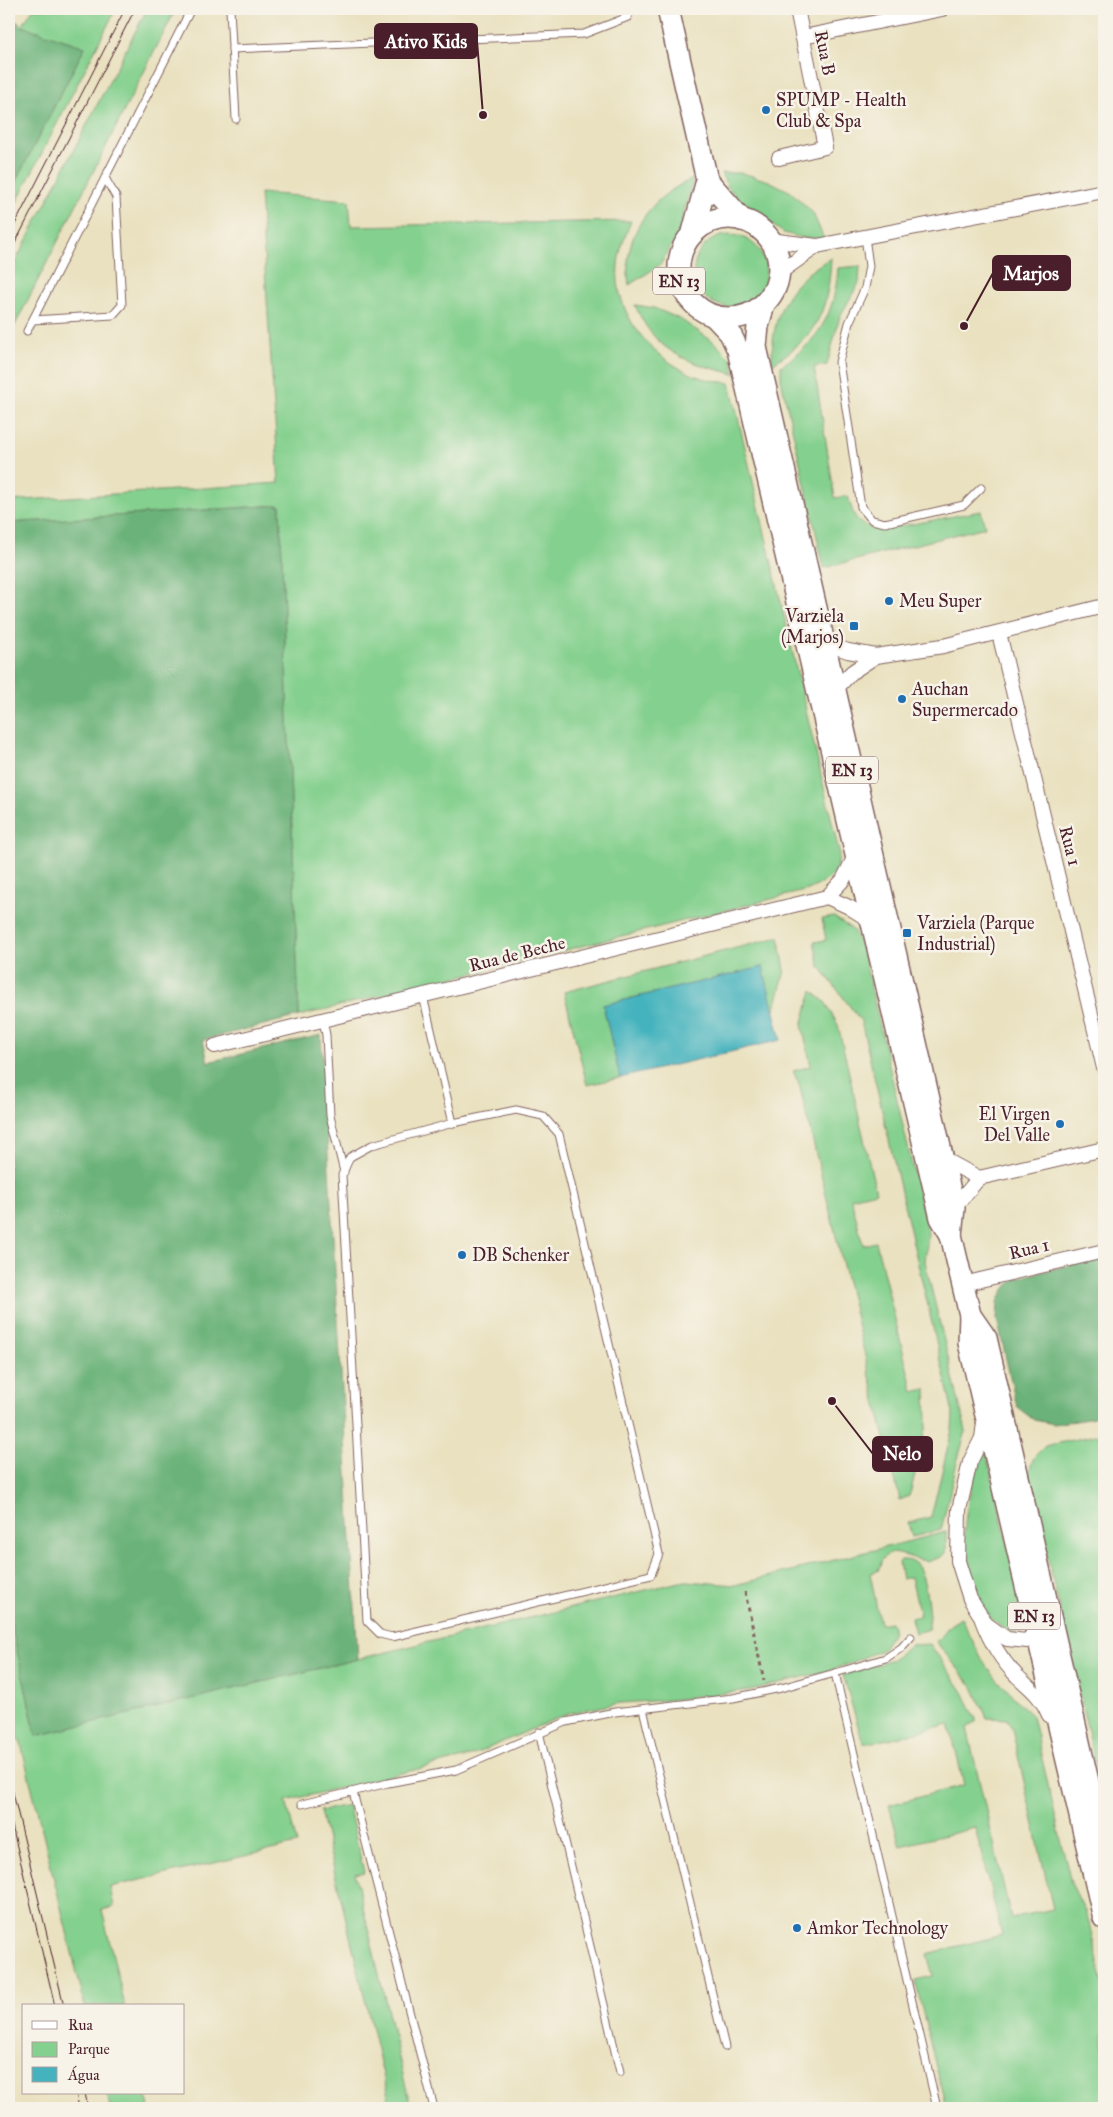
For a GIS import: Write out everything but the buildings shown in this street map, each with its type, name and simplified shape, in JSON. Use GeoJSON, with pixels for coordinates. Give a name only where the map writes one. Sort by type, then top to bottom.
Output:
{"type":"FeatureCollection","features":[{"type":"Feature","properties":{"kind":"main road","name":"EN 13"},"geometry":{"type":"LineString","coordinates":[[668,9],[707,180],[693,232],[683,247],[678,264],[679,281],[687,297],[699,310],[715,317],[728,319],[742,318],[764,304],[774,290],[779,273],[778,256],[770,240],[758,227],[742,220],[724,218],[707,222],[693,232]]}},
{"type":"Feature","properties":{"kind":"main road","name":"EN 13"},"geometry":{"type":"LineString","coordinates":[[707,180],[742,220]]}},
{"type":"Feature","properties":{"kind":"main road","name":"EN 13"},"geometry":{"type":"LineString","coordinates":[[764,304],[758,326],[756,347],[954,1208],[951,1235]]}},
{"type":"Feature","properties":{"kind":"main road","name":"EN 13"},"geometry":{"type":"LineString","coordinates":[[715,317],[730,333],[738,350],[941,1218],[951,1235],[963,1284],[970,1314],[969,1343],[1104,1918]]}},
{"type":"Feature","properties":{"kind":"main road"},"geometry":{"type":"LineString","coordinates":[[777,513],[812,629],[817,638],[824,643]]}},
{"type":"Feature","properties":{"kind":"main road","name":"EN 13"},"geometry":{"type":"LineString","coordinates":[[970,1314],[986,1338],[1044,1597],[1104,1851]]}},
{"type":"Feature","properties":{"kind":"street","name":"Rua B"},"geometry":{"type":"LineString","coordinates":[[779,158],[825,147],[797,9]]}},
{"type":"Feature","properties":{"kind":"street"},"geometry":{"type":"LineString","coordinates":[[803,38],[942,9]]}},
{"type":"Feature","properties":{"kind":"street"},"geometry":{"type":"LineString","coordinates":[[770,240],[817,246],[1104,191]]}},
{"type":"Feature","properties":{"kind":"street"},"geometry":{"type":"LineString","coordinates":[[779,273],[817,246]]}},
{"type":"Feature","properties":{"kind":"street"},"geometry":{"type":"LineString","coordinates":[[824,643],[848,652],[876,656],[943,646],[1104,606]]}},
{"type":"Feature","properties":{"kind":"street","name":"Rua 1"},"geometry":{"type":"LineString","coordinates":[[999,633],[1104,1068]]}},
{"type":"Feature","properties":{"kind":"street"},"geometry":{"type":"LineString","coordinates":[[834,691],[852,672],[876,656]]}},
{"type":"Feature","properties":{"kind":"street"},"geometry":{"type":"LineString","coordinates":[[856,856],[844,880],[827,897],[849,907],[871,921]]}},
{"type":"Feature","properties":{"kind":"street","name":"Rua de Beche"},"geometry":{"type":"LineString","coordinates":[[215,1046],[827,897]]}},
{"type":"Feature","properties":{"kind":"street"},"geometry":{"type":"LineString","coordinates":[[954,1208],[979,1178],[1104,1149]]}},
{"type":"Feature","properties":{"kind":"street"},"geometry":{"type":"LineString","coordinates":[[942,1158],[979,1178]]}},
{"type":"Feature","properties":{"kind":"street","name":"Rua 1"},"geometry":{"type":"LineString","coordinates":[[963,1284],[1104,1250]]}},
{"type":"Feature","properties":{"kind":"street"},"geometry":{"type":"LineString","coordinates":[[986,1412],[982,1438],[970,1462],[959,1510],[958,1561],[970,1599],[990,1641],[1018,1676],[1040,1696],[1051,1719],[1061,1731]]}},
{"type":"Feature","properties":{"kind":"street"},"geometry":{"type":"LineString","coordinates":[[980,1617],[986,1624],[1007,1639],[1027,1641],[1037,1630],[1044,1597]]}},
{"type":"Feature","properties":{"kind":"lane"},"geometry":{"type":"LineString","coordinates":[[27,332],[191,9]]}},
{"type":"Feature","properties":{"kind":"lane"},"geometry":{"type":"LineString","coordinates":[[230,9],[236,120]]}},
{"type":"Feature","properties":{"kind":"lane"},"geometry":{"type":"LineString","coordinates":[[232,49],[584,34],[628,17],[626,9]]}},
{"type":"Feature","properties":{"kind":"lane"},"geometry":{"type":"LineString","coordinates":[[33,320],[112,315],[122,305],[116,197],[105,178]]}},
{"type":"Feature","properties":{"kind":"lane"},"geometry":{"type":"LineString","coordinates":[[865,237],[869,266],[866,288],[848,323],[839,362],[861,507],[872,520],[885,523],[964,506],[981,488]]}},
{"type":"Feature","properties":{"kind":"lane"},"geometry":{"type":"LineString","coordinates":[[424,996],[454,1123]]}},
{"type":"Feature","properties":{"kind":"lane"},"geometry":{"type":"LineString","coordinates":[[323,1020],[326,1035],[330,1116],[344,1172]]}},
{"type":"Feature","properties":{"kind":"lane"},"geometry":{"type":"LineString","coordinates":[[516,1110],[543,1116],[559,1134],[659,1554],[651,1575],[392,1637],[380,1634],[367,1621],[343,1185],[344,1172],[350,1157],[372,1145],[454,1123],[516,1110]]}},
{"type":"Feature","properties":{"kind":"lane"},"geometry":{"type":"LineString","coordinates":[[302,1804],[456,1770],[498,1753],[539,1732],[566,1722],[593,1716],[714,1701],[767,1691],[835,1673],[886,1658],[901,1648],[911,1637]]}},
{"type":"Feature","properties":{"kind":"lane"},"geometry":{"type":"LineString","coordinates":[[835,1673],[937,2108]]}},
{"type":"Feature","properties":{"kind":"lane"},"geometry":{"type":"LineString","coordinates":[[643,1709],[724,2048]]}},
{"type":"Feature","properties":{"kind":"lane"},"geometry":{"type":"LineString","coordinates":[[539,1732],[620,2072]]}},
{"type":"Feature","properties":{"kind":"lane"},"geometry":{"type":"LineString","coordinates":[[353,1792],[434,2108]]}},
{"type":"Feature","properties":{"kind":"path"},"geometry":{"type":"LineString","coordinates":[[745,1592],[767,1691]]}},
{"type":"Feature","properties":{"kind":"green space"},"geometry":{"type":"Polygon","coordinates":[[[33,9],[116,9],[9,217],[9,194],[85,47],[22,26],[33,9]]]}},
{"type":"Feature","properties":{"kind":"green space"},"geometry":{"type":"Polygon","coordinates":[[[147,9],[176,9],[9,337],[9,274],[147,9]]]}},
{"type":"Feature","properties":{"kind":"green space"},"geometry":{"type":"Polygon","coordinates":[[[9,15],[22,26],[85,47],[9,194],[9,15]]]}},
{"type":"Feature","properties":{"kind":"green space"},"geometry":{"type":"Polygon","coordinates":[[[721,173],[742,173],[769,181],[791,192],[813,213],[824,239],[803,238],[784,233],[744,206],[728,187],[721,173]]]}},
{"type":"Feature","properties":{"kind":"green space"},"geometry":{"type":"Polygon","coordinates":[[[693,179],[678,235],[660,265],[629,285],[629,251],[634,235],[642,221],[663,196],[693,179]]]}},
{"type":"Feature","properties":{"kind":"green space"},"geometry":{"type":"Polygon","coordinates":[[[260,193],[349,200],[351,226],[631,221],[621,248],[618,265],[618,283],[622,301],[629,317],[651,346],[680,368],[700,377],[730,383],[839,852],[837,867],[831,877],[808,890],[299,1016],[280,505],[9,523],[9,501],[279,483],[260,193]]]}},
{"type":"Feature","properties":{"kind":"green space"},"geometry":{"type":"Polygon","coordinates":[[[737,235],[756,245],[764,257],[766,271],[764,285],[756,297],[744,305],[723,307],[704,297],[696,285],[694,264],[704,245],[716,237],[737,235]]]}},
{"type":"Feature","properties":{"kind":"green space"},"geometry":{"type":"Polygon","coordinates":[[[831,258],[827,293],[818,320],[800,343],[772,364],[772,346],[775,330],[785,302],[803,278],[831,258]]]}},
{"type":"Feature","properties":{"kind":"green space"},"geometry":{"type":"Polygon","coordinates":[[[860,266],[859,283],[840,316],[827,365],[814,367],[835,498],[848,496],[852,510],[858,520],[873,529],[881,530],[981,511],[985,527],[824,568],[781,380],[781,366],[806,347],[823,325],[833,299],[838,268],[860,266]]]}},
{"type":"Feature","properties":{"kind":"green space"},"geometry":{"type":"Polygon","coordinates":[[[635,305],[654,308],[680,319],[714,342],[732,360],[735,374],[688,360],[663,345],[652,334],[635,305]]]}},
{"type":"Feature","properties":{"kind":"green space"},"geometry":{"type":"Polygon","coordinates":[[[280,505],[299,1016],[203,1040],[208,1062],[321,1035],[358,1659],[36,1736],[9,1614],[9,523],[280,505]]]}},
{"type":"Feature","properties":{"kind":"green space"},"geometry":{"type":"Polygon","coordinates":[[[834,917],[853,930],[862,948],[928,1234],[925,1262],[966,1431],[941,1530],[912,1537],[908,1523],[931,1517],[952,1430],[953,1413],[861,1021],[820,967],[814,942],[826,940],[822,919],[834,917]]]}},
{"type":"Feature","properties":{"kind":"green space"},"geometry":{"type":"Polygon","coordinates":[[[779,937],[785,970],[774,1012],[763,967],[603,1005],[620,1078],[587,1085],[564,992],[779,937]]]}},
{"type":"Feature","properties":{"kind":"green space"},"geometry":{"type":"Polygon","coordinates":[[[812,991],[825,1002],[838,1025],[876,1192],[851,1198],[863,1245],[876,1242],[913,1392],[926,1389],[927,1425],[909,1496],[900,1500],[799,1084],[793,1071],[811,1066],[802,1025],[812,991]]]}},
{"type":"Feature","properties":{"kind":"green space"},"geometry":{"type":"Polygon","coordinates":[[[1104,1257],[1104,1415],[1054,1424],[1034,1420],[1017,1407],[997,1319],[998,1302],[1005,1288],[1017,1278],[1104,1257]]]}},
{"type":"Feature","properties":{"kind":"green space"},"geometry":{"type":"Polygon","coordinates":[[[1104,1433],[1104,1800],[1028,1474],[1034,1457],[1045,1446],[1104,1433]]]}},
{"type":"Feature","properties":{"kind":"green space"},"geometry":{"type":"Polygon","coordinates":[[[986,1450],[1027,1630],[1017,1632],[1000,1626],[980,1604],[971,1584],[966,1561],[964,1538],[966,1514],[977,1469],[986,1450]]]}},
{"type":"Feature","properties":{"kind":"green space"},"geometry":{"type":"Polygon","coordinates":[[[946,1532],[946,1553],[938,1558],[925,1560],[889,1553],[882,1560],[878,1571],[870,1573],[880,1624],[891,1622],[893,1627],[892,1634],[882,1650],[832,1670],[750,1690],[670,1700],[620,1703],[569,1713],[468,1757],[286,1801],[297,1844],[110,1887],[114,1907],[102,1910],[125,2004],[85,2004],[20,1740],[9,1742],[9,1614],[36,1736],[675,1583],[686,1581],[735,1585],[946,1532]]]}},
{"type":"Feature","properties":{"kind":"green space"},"geometry":{"type":"Polygon","coordinates":[[[901,1560],[907,1560],[916,1564],[922,1576],[927,1595],[929,1629],[915,1633],[911,1618],[920,1616],[911,1577],[902,1579],[899,1563],[901,1560]]]}},
{"type":"Feature","properties":{"kind":"green space"},"geometry":{"type":"Polygon","coordinates":[[[961,1618],[983,1661],[995,1677],[1032,1716],[1071,1883],[1087,1915],[1104,1987],[1104,2108],[946,2108],[915,1980],[933,1976],[927,1954],[1002,1935],[975,1828],[900,1846],[889,1805],[964,1785],[949,1724],[873,1743],[863,1743],[843,1675],[892,1660],[911,1645],[930,1644],[963,1692],[976,1719],[976,1722],[967,1728],[1011,1918],[1053,1909],[1012,1729],[1007,1719],[987,1718],[973,1687],[936,1642],[950,1625],[961,1618]]]}},
{"type":"Feature","properties":{"kind":"green space"},"geometry":{"type":"Polygon","coordinates":[[[348,1805],[364,1872],[355,1874],[411,2108],[391,2108],[320,1811],[348,1805]]]}},
{"type":"Feature","properties":{"kind":"green space"},"geometry":{"type":"Polygon","coordinates":[[[107,2094],[146,2094],[149,2108],[110,2108],[107,2094]]]}},
{"type":"Feature","properties":{"kind":"water"},"geometry":{"type":"Polygon","coordinates":[[[763,967],[781,1040],[620,1078],[603,1005],[763,967]]]}},
{"type":"Feature","properties":{"kind":"tram line"},"geometry":{"type":"LineString","coordinates":[[9,236],[125,9]]}},
{"type":"Feature","properties":{"kind":"tram line"},"geometry":{"type":"LineString","coordinates":[[9,255],[135,9]]}},
{"type":"Feature","properties":{"kind":"tram line"},"geometry":{"type":"LineString","coordinates":[[9,1776],[64,2004]]}},
{"type":"Feature","properties":{"kind":"tram line"},"geometry":{"type":"LineString","coordinates":[[9,1813],[55,2004]]}},
{"type":"Feature","properties":{"kind":"tram line"},"geometry":{"type":"LineString","coordinates":[[76,2094],[79,2108]]}},
{"type":"Feature","properties":{"kind":"tram line"},"geometry":{"type":"LineString","coordinates":[[85,2094],[88,2108]]}},
{"type":"Feature","properties":{"kind":"place","name":"SPUMP - Health Club & Spa"},"geometry":{"type":"Point","coordinates":[766,110]}},
{"type":"Feature","properties":{"kind":"place","name":"Ativo Kids"},"geometry":{"type":"Point","coordinates":[483,115]}},
{"type":"Feature","properties":{"kind":"place","name":"Marjos"},"geometry":{"type":"Point","coordinates":[964,326]}},
{"type":"Feature","properties":{"kind":"place","name":"Meu Super"},"geometry":{"type":"Point","coordinates":[889,601]}},
{"type":"Feature","properties":{"kind":"place","name":"Varziela (Marjos)"},"geometry":{"type":"Point","coordinates":[854,626]}},
{"type":"Feature","properties":{"kind":"place","name":"Auchan Supermercado"},"geometry":{"type":"Point","coordinates":[902,699]}},
{"type":"Feature","properties":{"kind":"place","name":"Varziela (Parque Industrial)"},"geometry":{"type":"Point","coordinates":[907,933]}},
{"type":"Feature","properties":{"kind":"place","name":"El Virgen Del Valle"},"geometry":{"type":"Point","coordinates":[1060,1124]}},
{"type":"Feature","properties":{"kind":"place","name":"DB Schenker"},"geometry":{"type":"Point","coordinates":[462,1255]}},
{"type":"Feature","properties":{"kind":"place","name":"Nelo"},"geometry":{"type":"Point","coordinates":[832,1401]}},
{"type":"Feature","properties":{"kind":"place","name":"Amkor Technology"},"geometry":{"type":"Point","coordinates":[797,1928]}}]}
